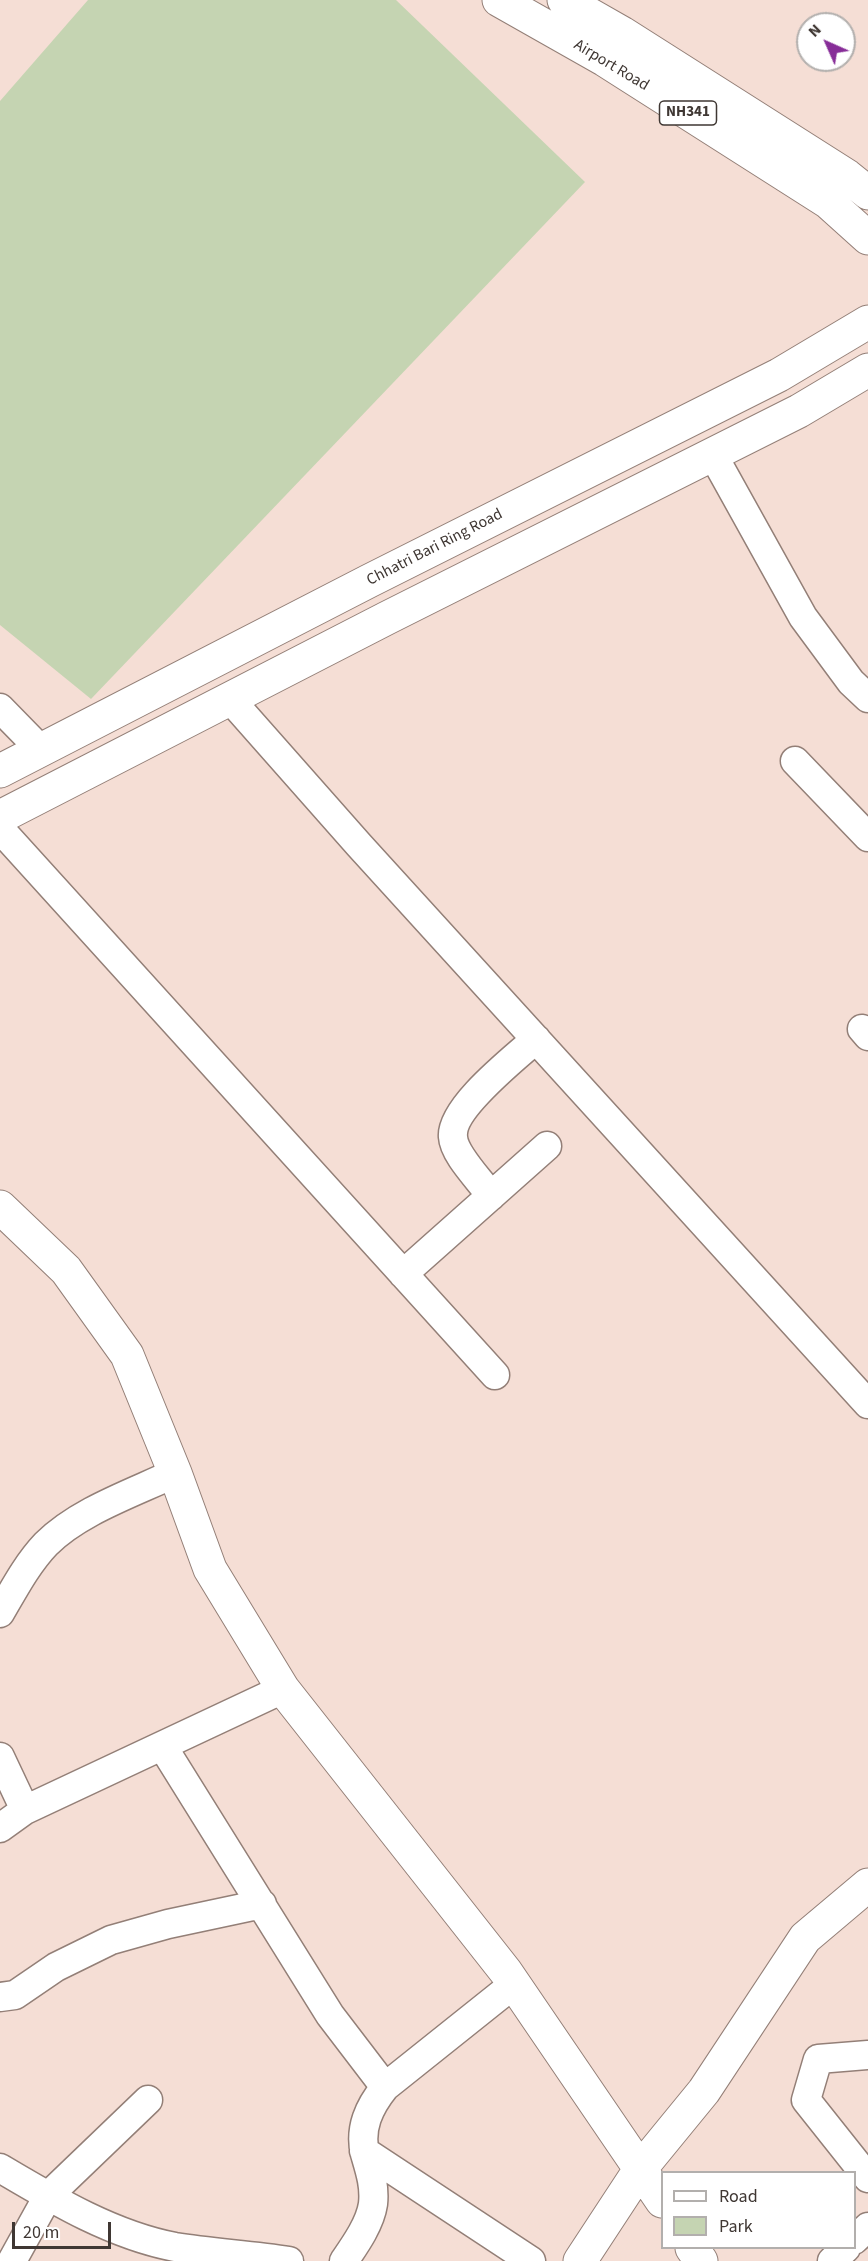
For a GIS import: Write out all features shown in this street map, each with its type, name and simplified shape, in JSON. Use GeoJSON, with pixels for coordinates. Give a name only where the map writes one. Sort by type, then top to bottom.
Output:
{"type":"FeatureCollection","features":[{"type":"Feature","properties":{"kind":"main road","name":"Airport Road"},"geometry":{"type":"LineString","coordinates":[[500,0],[605,60],[828,202],[868,238]]}},
{"type":"Feature","properties":{"kind":"main road","name":"Airport Road"},"geometry":{"type":"LineString","coordinates":[[564,0],[622,33],[847,176],[868,193]]}},
{"type":"Feature","properties":{"kind":"main road","name":"Chhatri Bari Ring Road"},"geometry":{"type":"LineString","coordinates":[[0,771],[369,581],[779,375],[868,322]]}},
{"type":"Feature","properties":{"kind":"main road"},"geometry":{"type":"LineString","coordinates":[[0,818],[799,411],[868,370]]}},
{"type":"Feature","properties":{"kind":"main road"},"geometry":{"type":"LineString","coordinates":[[0,1207],[66,1270],[127,1355],[175,1473],[210,1569],[283,1689],[514,1984],[661,2198]]}},
{"type":"Feature","properties":{"kind":"main road"},"geometry":{"type":"LineString","coordinates":[[580,2261],[641,2168],[704,2091],[805,1938],[868,1885]]}},
{"type":"Feature","properties":{"kind":"street"},"geometry":{"type":"LineString","coordinates":[[713,455],[803,617],[851,682],[868,698]]}},
{"type":"Feature","properties":{"kind":"street"},"geometry":{"type":"LineString","coordinates":[[230,699],[867,1402]]}},
{"type":"Feature","properties":{"kind":"street"},"geometry":{"type":"LineString","coordinates":[[0,708],[42,751]]}},
{"type":"Feature","properties":{"kind":"street"},"geometry":{"type":"LineString","coordinates":[[795,761],[868,837]]}},
{"type":"Feature","properties":{"kind":"street"},"geometry":{"type":"LineString","coordinates":[[0,829],[495,1375]]}},
{"type":"Feature","properties":{"kind":"street"},"geometry":{"type":"LineString","coordinates":[[491,1196],[459,1153],[453,1137],[457,1119],[477,1094],[536,1039]]}},
{"type":"Feature","properties":{"kind":"street"},"geometry":{"type":"LineString","coordinates":[[403,1274],[547,1146]]}},
{"type":"Feature","properties":{"kind":"street"},"geometry":{"type":"LineString","coordinates":[[0,1613],[28,1565],[47,1543],[77,1520],[175,1473]]}},
{"type":"Feature","properties":{"kind":"street"},"geometry":{"type":"LineString","coordinates":[[0,1828],[25,1810],[98,1774],[163,1747],[283,1689]]}},
{"type":"Feature","properties":{"kind":"street"},"geometry":{"type":"LineString","coordinates":[[163,1747],[330,2015],[385,2086]]}},
{"type":"Feature","properties":{"kind":"street"},"geometry":{"type":"LineString","coordinates":[[0,1757],[25,1810]]}},
{"type":"Feature","properties":{"kind":"street"},"geometry":{"type":"LineString","coordinates":[[0,1997],[15,1995],[56,1967],[111,1940],[168,1924],[262,1904]]}},
{"type":"Feature","properties":{"kind":"street"},"geometry":{"type":"LineString","coordinates":[[353,2258],[373,2206],[374,2183],[364,2151],[364,2127],[366,2115],[374,2101],[385,2086],[514,1984]]}},
{"type":"Feature","properties":{"kind":"street"},"geometry":{"type":"LineString","coordinates":[[868,2055],[818,2059],[806,2100],[868,2178]]}},
{"type":"Feature","properties":{"kind":"street"},"geometry":{"type":"LineString","coordinates":[[12,2261],[48,2196],[148,2100]]}},
{"type":"Feature","properties":{"kind":"street"},"geometry":{"type":"LineString","coordinates":[[364,2151],[531,2261]]}},
{"type":"Feature","properties":{"kind":"street"},"geometry":{"type":"LineString","coordinates":[[0,2168],[78,2212],[129,2233],[174,2247],[289,2261]]}},
{"type":"Feature","properties":{"kind":"street"},"geometry":{"type":"LineString","coordinates":[[856,2239],[868,2227]]}},
{"type":"Feature","properties":{"kind":"street"},"geometry":{"type":"LineString","coordinates":[[832,2261],[844,2249]]}},
{"type":"Feature","properties":{"kind":"green space"},"geometry":{"type":"Polygon","coordinates":[[[88,0],[396,0],[585,182],[91,699],[0,625],[0,101],[88,0]]]}}]}
